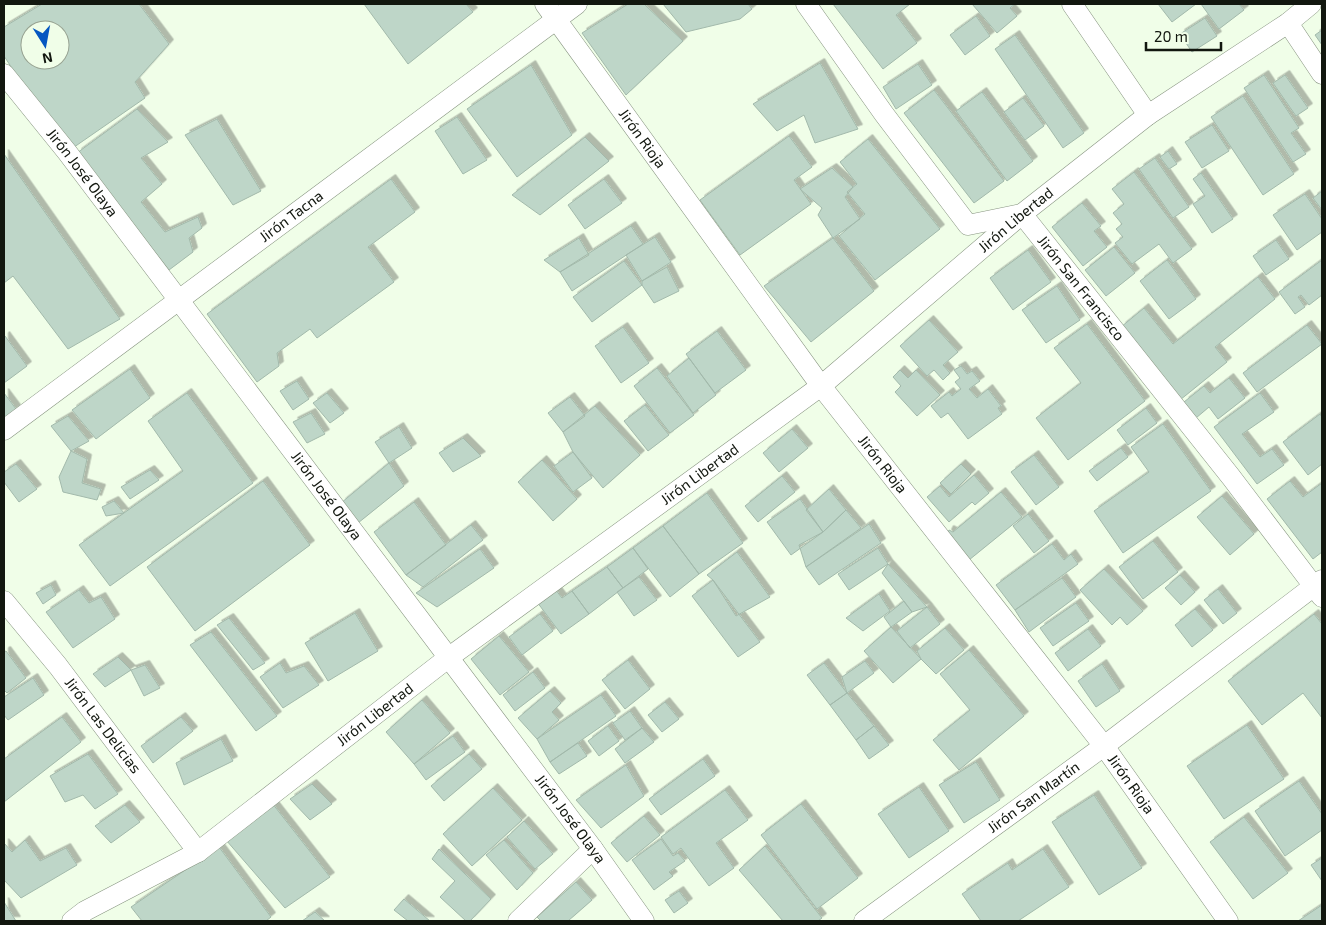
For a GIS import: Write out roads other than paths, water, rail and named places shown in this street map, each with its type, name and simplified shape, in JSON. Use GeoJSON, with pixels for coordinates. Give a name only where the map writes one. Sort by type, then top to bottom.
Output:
{"type":"FeatureCollection","features":[{"type":"Feature","properties":{"kind":"street","name":"Jirón Tacna"},"geometry":{"type":"LineString","coordinates":[[4,430],[178,299],[551,12],[578,4]]}},
{"type":"Feature","properties":{"kind":"street"},"geometry":{"type":"LineString","coordinates":[[806,4],[884,114],[968,225],[1022,214]]}},
{"type":"Feature","properties":{"kind":"street"},"geometry":{"type":"LineString","coordinates":[[1072,4],[1148,116]]}},
{"type":"Feature","properties":{"kind":"street","name":"Jirón Libertad"},"geometry":{"type":"LineString","coordinates":[[85,918],[198,852],[448,658],[820,386],[1022,214],[1148,116],[1288,23],[1311,4]]}},
{"type":"Feature","properties":{"kind":"street","name":"Jirón Rioja"},"geometry":{"type":"LineString","coordinates":[[551,12],[820,386],[1104,746],[1228,921]]}},
{"type":"Feature","properties":{"kind":"street"},"geometry":{"type":"LineString","coordinates":[[1288,23],[1322,74]]}},
{"type":"Feature","properties":{"kind":"street","name":"Jirón José Olaya"},"geometry":{"type":"LineString","coordinates":[[4,74],[67,152],[593,849],[644,921]]}},
{"type":"Feature","properties":{"kind":"street","name":"Jirón San Francisco"},"geometry":{"type":"LineString","coordinates":[[1022,214],[1320,587]]}},
{"type":"Feature","properties":{"kind":"street","name":"Jirón San Martín"},"geometry":{"type":"LineString","coordinates":[[864,921],[1320,587]]}},
{"type":"Feature","properties":{"kind":"street","name":"Jirón Las Delicias"},"geometry":{"type":"LineString","coordinates":[[4,601],[58,666],[198,852]]}},
{"type":"Feature","properties":{"kind":"street"},"geometry":{"type":"LineString","coordinates":[[518,921],[593,849]]}}]}
